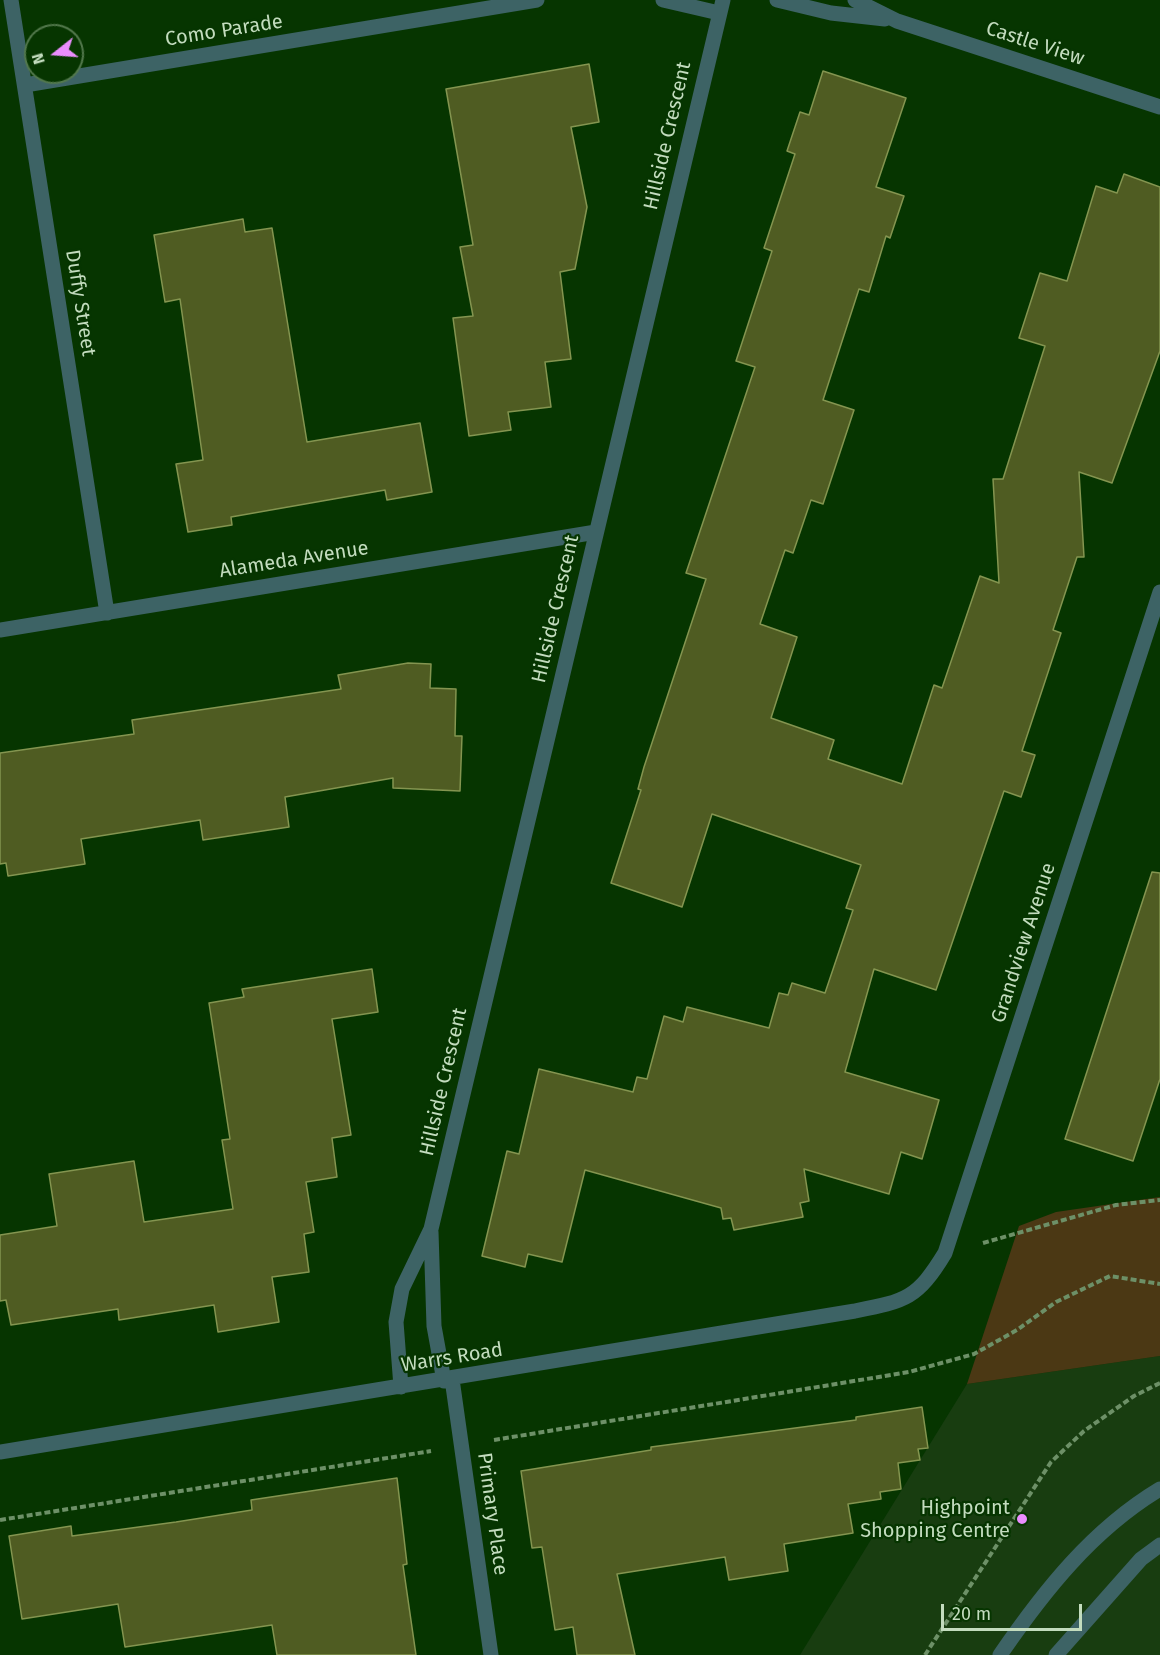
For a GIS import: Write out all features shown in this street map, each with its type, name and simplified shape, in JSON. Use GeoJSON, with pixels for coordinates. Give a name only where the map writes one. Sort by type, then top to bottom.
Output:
{"type":"FeatureCollection","features":[{"type":"Feature","properties":{"kind":"street","name":"Duffy Street"},"geometry":{"type":"LineString","coordinates":[[11,0],[107,613]]}},
{"type":"Feature","properties":{"kind":"street","name":"Como Parade"},"geometry":{"type":"LineString","coordinates":[[25,86],[537,0]]}},
{"type":"Feature","properties":{"kind":"street"},"geometry":{"type":"LineString","coordinates":[[663,0],[721,7]]}},
{"type":"Feature","properties":{"kind":"street","name":"Castle View"},"geometry":{"type":"LineString","coordinates":[[777,0],[831,13],[897,21]]}},
{"type":"Feature","properties":{"kind":"street","name":"Castle View"},"geometry":{"type":"LineString","coordinates":[[855,0],[897,21],[1160,107]]}},
{"type":"Feature","properties":{"kind":"street","name":"Hillside Crescent"},"geometry":{"type":"LineString","coordinates":[[401,1388],[396,1322],[402,1289],[431,1229],[721,7]]}},
{"type":"Feature","properties":{"kind":"street","name":"Alameda Avenue"},"geometry":{"type":"LineString","coordinates":[[0,630],[596,532]]}},
{"type":"Feature","properties":{"kind":"street","name":"Grandview Avenue"},"geometry":{"type":"LineString","coordinates":[[909,1297],[928,1281],[945,1253],[1160,592]]}},
{"type":"Feature","properties":{"kind":"street","name":"Hillside Crescent"},"geometry":{"type":"LineString","coordinates":[[431,1229],[434,1326],[448,1380]]}},
{"type":"Feature","properties":{"kind":"street","name":"Warrs Road"},"geometry":{"type":"LineString","coordinates":[[0,1452],[401,1388],[855,1311],[909,1297]]}},
{"type":"Feature","properties":{"kind":"street","name":"Primary Place"},"geometry":{"type":"LineString","coordinates":[[448,1380],[461,1446],[491,1655]]}},
{"type":"Feature","properties":{"kind":"street"},"geometry":{"type":"LineString","coordinates":[[1000,1655],[1035,1604],[1097,1536],[1160,1489]]}},
{"type":"Feature","properties":{"kind":"street"},"geometry":{"type":"LineString","coordinates":[[1056,1655],[1141,1559],[1160,1545]]}},
{"type":"Feature","properties":{"kind":"path"},"geometry":{"type":"LineString","coordinates":[[945,1253],[1116,1205],[1160,1200]]}},
{"type":"Feature","properties":{"kind":"path"},"geometry":{"type":"LineString","coordinates":[[0,1520],[909,1372],[974,1354],[1017,1330],[1056,1302],[1110,1276],[1160,1284]]}},
{"type":"Feature","properties":{"kind":"path"},"geometry":{"type":"LineString","coordinates":[[925,1655],[1051,1462],[1084,1431],[1134,1396],[1160,1383]]}},
{"type":"Feature","properties":{"kind":"shaded area"},"geometry":{"type":"Polygon","coordinates":[[[1160,1197],[1160,1356],[967,1384],[1019,1226],[1056,1212],[1160,1197]]]}},
{"type":"Feature","properties":{"kind":"shaded area","name":"Highpoint Shopping Centre"},"geometry":{"type":"Polygon","coordinates":[[[1160,1356],[1160,1655],[800,1655],[967,1384],[1160,1356]]]}},
{"type":"Feature","properties":{"kind":"building"},"geometry":{"type":"Polygon","coordinates":[[[589,64],[599,122],[571,127],[587,207],[575,269],[560,272],[571,359],[545,362],[551,407],[508,412],[511,430],[469,436],[453,318],[473,316],[460,247],[473,245],[446,89],[589,64]]]}},
{"type":"Feature","properties":{"kind":"building"},"geometry":{"type":"Polygon","coordinates":[[[823,71],[906,98],[876,187],[904,196],[890,238],[886,236],[869,292],[859,289],[823,400],[854,410],[823,504],[811,500],[793,553],[785,550],[760,624],[797,637],[771,718],[834,740],[828,759],[902,784],[934,685],[942,688],[980,576],[999,583],[993,479],[1003,479],[1045,346],[1019,338],[1040,273],[1067,281],[1096,186],[1117,193],[1124,174],[1160,187],[1160,351],[1112,483],[1079,472],[1084,557],[1077,557],[1053,630],[1061,633],[1022,751],[1035,755],[1021,797],[1004,791],[936,990],[874,969],[845,1072],[939,1100],[922,1159],[901,1152],[889,1194],[804,1169],[809,1201],[800,1203],[803,1217],[734,1230],[731,1218],[723,1219],[721,1208],[585,1170],[562,1262],[528,1254],[525,1267],[482,1256],[507,1151],[519,1154],[539,1069],[633,1092],[637,1077],[647,1079],[664,1016],[683,1022],[687,1007],[769,1028],[779,993],[788,995],[792,983],[825,993],[853,910],[846,908],[861,865],[712,814],[682,907],[611,883],[641,790],[638,789],[644,767],[706,579],[686,573],[755,367],[736,361],[772,251],[764,248],[795,154],[787,151],[800,112],[809,115],[823,71]]]}},
{"type":"Feature","properties":{"kind":"building"},"geometry":{"type":"Polygon","coordinates":[[[243,219],[245,232],[272,228],[307,442],[420,423],[432,492],[387,500],[385,490],[231,517],[232,525],[188,532],[176,464],[203,460],[180,299],[165,302],[154,235],[243,219]]]}},
{"type":"Feature","properties":{"kind":"building"},"geometry":{"type":"Polygon","coordinates":[[[408,663],[431,664],[430,688],[456,689],[455,736],[462,736],[460,791],[393,788],[393,778],[285,797],[289,827],[203,840],[200,820],[81,839],[85,864],[8,876],[6,863],[0,864],[0,753],[134,734],[132,720],[341,689],[338,675],[408,663]]]}},
{"type":"Feature","properties":{"kind":"building"},"geometry":{"type":"Polygon","coordinates":[[[1152,872],[1160,873],[1160,1079],[1133,1161],[1065,1139],[1152,872]]]}},
{"type":"Feature","properties":{"kind":"building"},"geometry":{"type":"Polygon","coordinates":[[[372,969],[378,1012],[332,1019],[351,1135],[332,1138],[337,1177],[306,1182],[314,1232],[304,1234],[309,1272],[272,1277],[279,1322],[218,1332],[214,1305],[119,1320],[118,1309],[11,1325],[6,1300],[0,1301],[0,1235],[57,1226],[49,1174],[134,1161],[144,1222],[233,1209],[222,1140],[230,1139],[209,1003],[244,997],[242,989],[372,969]]]}},
{"type":"Feature","properties":{"kind":"building"},"geometry":{"type":"Polygon","coordinates":[[[922,1407],[928,1448],[918,1449],[920,1460],[898,1463],[901,1489],[880,1492],[881,1499],[848,1504],[853,1533],[784,1544],[788,1571],[729,1580],[725,1557],[617,1574],[635,1655],[577,1655],[573,1627],[555,1630],[542,1547],[532,1548],[521,1471],[651,1450],[651,1447],[856,1420],[856,1417],[922,1407]]]}},
{"type":"Feature","properties":{"kind":"building"},"geometry":{"type":"Polygon","coordinates":[[[397,1478],[407,1564],[403,1565],[416,1655],[277,1655],[272,1625],[125,1647],[118,1604],[22,1619],[9,1536],[71,1526],[72,1536],[176,1522],[252,1510],[251,1500],[397,1478]]]}},
{"type":"Feature","properties":{"kind":"place","name":"Highpoint Shopping Centre"},"geometry":{"type":"Point","coordinates":[1022,1519]}}]}
